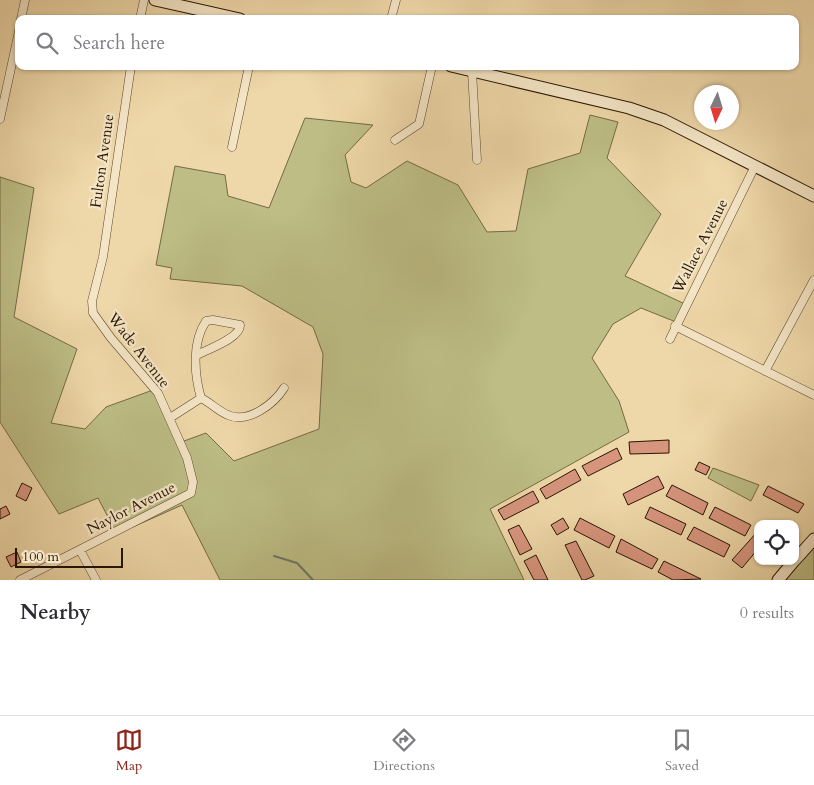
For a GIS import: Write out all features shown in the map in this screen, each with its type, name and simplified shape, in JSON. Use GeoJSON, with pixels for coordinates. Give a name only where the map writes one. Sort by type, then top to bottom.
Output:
{"type":"FeatureCollection","features":[{"type":"Feature","properties":{"kind":"street"},"geometry":{"type":"LineString","coordinates":[[22,15],[25,0]]}},
{"type":"Feature","properties":{"kind":"street"},"geometry":{"type":"LineString","coordinates":[[141,15],[144,0]]}},
{"type":"Feature","properties":{"kind":"street"},"geometry":{"type":"LineString","coordinates":[[156,0],[222,15]]}},
{"type":"Feature","properties":{"kind":"street"},"geometry":{"type":"LineString","coordinates":[[392,15],[396,0]]}},
{"type":"Feature","properties":{"kind":"street"},"geometry":{"type":"LineString","coordinates":[[0,119],[15,50]]}},
{"type":"Feature","properties":{"kind":"street","name":"Fulton Avenue"},"geometry":{"type":"LineString","coordinates":[[102,261],[130,70]]}},
{"type":"Feature","properties":{"kind":"street"},"geometry":{"type":"LineString","coordinates":[[232,147],[248,70]]}},
{"type":"Feature","properties":{"kind":"street"},"geometry":{"type":"LineString","coordinates":[[395,140],[419,124],[431,70]]}},
{"type":"Feature","properties":{"kind":"street"},"geometry":{"type":"LineString","coordinates":[[468,70],[629,108],[664,120],[814,196]]}},
{"type":"Feature","properties":{"kind":"street"},"geometry":{"type":"LineString","coordinates":[[472,71],[477,160]]}},
{"type":"Feature","properties":{"kind":"street","name":"Wallace Avenue"},"geometry":{"type":"LineString","coordinates":[[670,339],[756,166]]}},
{"type":"Feature","properties":{"kind":"street","name":"Wade Avenue"},"geometry":{"type":"LineString","coordinates":[[102,261],[92,301],[93,314],[158,393],[187,458],[193,482]]}},
{"type":"Feature","properties":{"kind":"street"},"geometry":{"type":"LineString","coordinates":[[765,371],[814,280]]}},
{"type":"Feature","properties":{"kind":"street"},"geometry":{"type":"LineString","coordinates":[[197,355],[230,339],[238,333],[240,324],[214,320],[206,322],[202,328],[197,355],[197,382],[201,398],[229,416],[247,417],[268,405],[279,396],[284,388]]}},
{"type":"Feature","properties":{"kind":"street"},"geometry":{"type":"LineString","coordinates":[[675,326],[814,395]]}},
{"type":"Feature","properties":{"kind":"street"},"geometry":{"type":"LineString","coordinates":[[170,418],[201,398]]}},
{"type":"Feature","properties":{"kind":"street","name":"Naylor Avenue"},"geometry":{"type":"LineString","coordinates":[[20,580],[191,493],[193,482]]}},
{"type":"Feature","properties":{"kind":"street"},"geometry":{"type":"LineString","coordinates":[[799,556],[814,538]]}},
{"type":"Feature","properties":{"kind":"street"},"geometry":{"type":"LineString","coordinates":[[80,550],[96,580]]}},
{"type":"Feature","properties":{"kind":"street"},"geometry":{"type":"LineString","coordinates":[[778,580],[791,565]]}},
{"type":"Feature","properties":{"kind":"green space"},"geometry":{"type":"Polygon","coordinates":[[[590,115],[618,122],[607,158],[661,214],[625,276],[685,304],[676,322],[641,308],[613,324],[592,358],[619,401],[629,432],[490,509],[524,580],[220,580],[182,505],[117,534],[98,498],[59,514],[0,422],[0,177],[34,188],[14,317],[77,349],[51,423],[85,429],[106,407],[153,390],[184,441],[206,433],[234,461],[319,429],[323,354],[313,327],[242,286],[170,279],[172,268],[156,265],[175,166],[225,175],[228,196],[269,208],[305,118],[373,125],[345,155],[351,182],[366,188],[407,161],[458,185],[487,232],[516,231],[528,169],[580,153],[590,115]]]}},
{"type":"Feature","properties":{"kind":"green space"},"geometry":{"type":"Polygon","coordinates":[[[713,468],[759,485],[751,501],[708,478],[713,468]]]}},
{"type":"Feature","properties":{"kind":"green space"},"geometry":{"type":"Polygon","coordinates":[[[814,542],[814,580],[780,580],[793,565],[799,565],[799,559],[814,542]]]}},
{"type":"Feature","properties":{"kind":"building"},"geometry":{"type":"Polygon","coordinates":[[[669,440],[669,453],[630,454],[629,442],[669,440]]]}},
{"type":"Feature","properties":{"kind":"building"},"geometry":{"type":"Polygon","coordinates":[[[617,448],[622,459],[588,476],[582,466],[617,448]]]}},
{"type":"Feature","properties":{"kind":"building"},"geometry":{"type":"Polygon","coordinates":[[[699,462],[710,467],[706,475],[695,470],[699,462]]]}},
{"type":"Feature","properties":{"kind":"building"},"geometry":{"type":"Polygon","coordinates":[[[575,469],[581,480],[546,499],[540,489],[575,469]]]}},
{"type":"Feature","properties":{"kind":"building"},"geometry":{"type":"Polygon","coordinates":[[[658,476],[664,488],[628,505],[623,494],[658,476]]]}},
{"type":"Feature","properties":{"kind":"building"},"geometry":{"type":"Polygon","coordinates":[[[22,483],[32,488],[26,501],[16,496],[22,483]]]}},
{"type":"Feature","properties":{"kind":"building"},"geometry":{"type":"Polygon","coordinates":[[[672,485],[708,503],[703,515],[666,496],[672,485]]]}},
{"type":"Feature","properties":{"kind":"building"},"geometry":{"type":"Polygon","coordinates":[[[768,486],[804,504],[798,513],[763,495],[768,486]]]}},
{"type":"Feature","properties":{"kind":"building"},"geometry":{"type":"Polygon","coordinates":[[[533,491],[539,502],[504,520],[498,510],[533,491]]]}},
{"type":"Feature","properties":{"kind":"building"},"geometry":{"type":"Polygon","coordinates":[[[6,506],[10,514],[0,519],[0,509],[6,506]]]}},
{"type":"Feature","properties":{"kind":"building"},"geometry":{"type":"Polygon","coordinates":[[[650,507],[686,524],[681,535],[645,518],[650,507]]]}},
{"type":"Feature","properties":{"kind":"building"},"geometry":{"type":"Polygon","coordinates":[[[715,507],[751,525],[745,536],[709,518],[715,507]]]}},
{"type":"Feature","properties":{"kind":"building"},"geometry":{"type":"Polygon","coordinates":[[[563,518],[569,528],[557,535],[551,525],[563,518]]]}},
{"type":"Feature","properties":{"kind":"building"},"geometry":{"type":"Polygon","coordinates":[[[580,518],[615,536],[609,548],[574,530],[580,518]]]}},
{"type":"Feature","properties":{"kind":"building"},"geometry":{"type":"Polygon","coordinates":[[[519,525],[532,549],[520,555],[508,530],[519,525]]]}},
{"type":"Feature","properties":{"kind":"building"},"geometry":{"type":"Polygon","coordinates":[[[694,527],[730,545],[724,557],[687,539],[694,527]]]}},
{"type":"Feature","properties":{"kind":"building"},"geometry":{"type":"Polygon","coordinates":[[[754,535],[754,554],[742,568],[732,560],[754,535]]]}},
{"type":"Feature","properties":{"kind":"building"},"geometry":{"type":"Polygon","coordinates":[[[621,539],[658,559],[652,569],[616,552],[621,539]]]}},
{"type":"Feature","properties":{"kind":"building"},"geometry":{"type":"Polygon","coordinates":[[[576,541],[594,576],[585,580],[582,580],[565,545],[576,541]]]}},
{"type":"Feature","properties":{"kind":"building"},"geometry":{"type":"Polygon","coordinates":[[[17,552],[21,562],[11,567],[6,557],[17,552]]]}},
{"type":"Feature","properties":{"kind":"building"},"geometry":{"type":"Polygon","coordinates":[[[536,555],[548,580],[534,580],[524,561],[536,555]]]}},
{"type":"Feature","properties":{"kind":"building"},"geometry":{"type":"Polygon","coordinates":[[[664,561],[701,579],[673,580],[658,572],[664,561]]]}},
{"type":"Feature","properties":{"kind":"waterway"},"geometry":{"type":"LineString","coordinates":[[274,556],[297,563],[313,580]]}}]}
